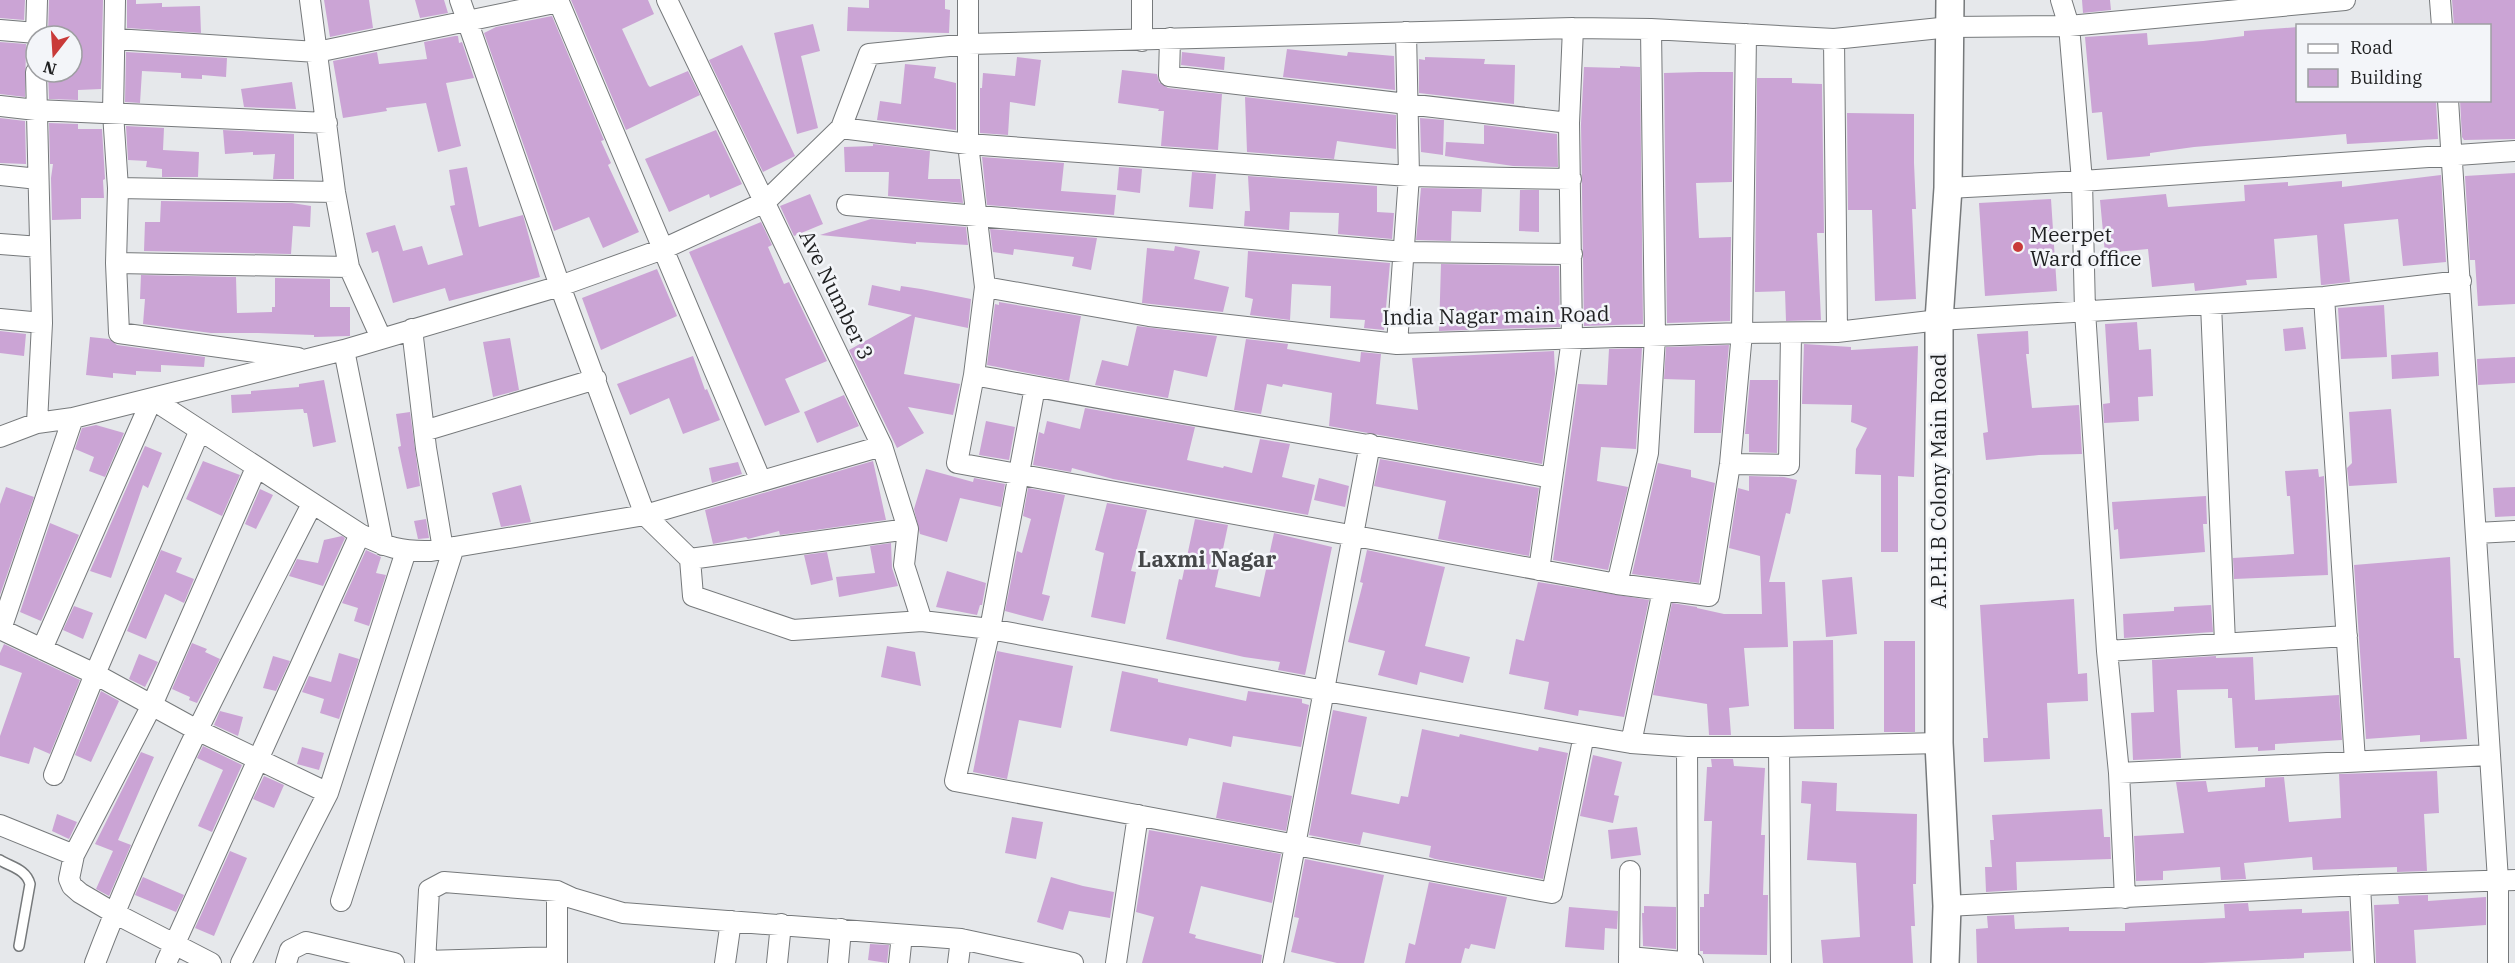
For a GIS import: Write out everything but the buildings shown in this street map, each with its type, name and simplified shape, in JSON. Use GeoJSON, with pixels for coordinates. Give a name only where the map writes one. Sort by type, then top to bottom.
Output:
{"type":"FeatureCollection","features":[{"type":"Feature","properties":{"kind":"street"},"geometry":{"type":"LineString","coordinates":[[36,24],[37,0]]}},
{"type":"Feature","properties":{"kind":"street"},"geometry":{"type":"LineString","coordinates":[[115,0],[113,113],[118,188],[116,262],[119,333],[307,360]]}},
{"type":"Feature","properties":{"kind":"street"},"geometry":{"type":"LineString","coordinates":[[310,0],[335,192],[349,267],[381,338]]}},
{"type":"Feature","properties":{"kind":"street"},"geometry":{"type":"LineString","coordinates":[[460,0],[560,286],[645,515],[690,560],[693,596],[793,630],[922,621],[990,629],[1325,691],[1631,743],[1687,747],[1779,747],[1939,742]]}},
{"type":"Feature","properties":{"kind":"street","name":"Ave Number 3"},"geometry":{"type":"LineString","coordinates":[[667,0],[882,446],[908,529],[904,565],[922,621]]}},
{"type":"Feature","properties":{"kind":"street"},"geometry":{"type":"LineString","coordinates":[[968,0],[968,144],[985,287],[975,375],[957,463],[1617,584],[1709,596],[1730,464],[1742,333],[1746,34]]}},
{"type":"Feature","properties":{"kind":"street"},"geometry":{"type":"LineString","coordinates":[[1142,0],[1142,41]]}},
{"type":"Feature","properties":{"kind":"street","name":"A.P.H.B Colony Main Road"},"geometry":{"type":"LineString","coordinates":[[1945,963],[1947,906],[1939,742],[1939,320],[1948,188],[1950,0]]}},
{"type":"Feature","properties":{"kind":"street"},"geometry":{"type":"LineString","coordinates":[[2061,0],[2068,26],[2082,181],[2085,311],[2108,651],[2119,773],[2125,898]]}},
{"type":"Feature","properties":{"kind":"street"},"geometry":{"type":"LineString","coordinates":[[1,441],[37,423],[73,418],[344,350],[560,286],[663,249],[765,202],[841,128],[869,54],[969,44],[1573,28],[1651,29],[1834,39],[1950,27],[2068,26],[2345,0]]}},
{"type":"Feature","properties":{"kind":"street"},"geometry":{"type":"LineString","coordinates":[[2440,0],[2442,24]]}},
{"type":"Feature","properties":{"kind":"street"},"geometry":{"type":"LineString","coordinates":[[115,39],[317,52],[558,1],[761,481]]}},
{"type":"Feature","properties":{"kind":"street"},"geometry":{"type":"LineString","coordinates":[[1539,570],[1572,339],[1569,123],[1573,28]]}},
{"type":"Feature","properties":{"kind":"street"},"geometry":{"type":"LineString","coordinates":[[1617,584],[1648,453],[1655,337],[1651,29]]}},
{"type":"Feature","properties":{"kind":"street"},"geometry":{"type":"LineString","coordinates":[[0,30],[24,33]]}},
{"type":"Feature","properties":{"kind":"street"},"geometry":{"type":"LineString","coordinates":[[1396,344],[1405,252],[1409,176],[1407,32]]}},
{"type":"Feature","properties":{"kind":"street"},"geometry":{"type":"LineString","coordinates":[[1170,38],[1169,76],[1569,123]]}},
{"type":"Feature","properties":{"kind":"street"},"geometry":{"type":"LineString","coordinates":[[1834,39],[1837,332]]}},
{"type":"Feature","properties":{"kind":"street"},"geometry":{"type":"LineString","coordinates":[[36,84],[42,323],[37,423]]}},
{"type":"Feature","properties":{"kind":"street"},"geometry":{"type":"LineString","coordinates":[[2448,102],[2490,755],[2507,880],[2498,963]]}},
{"type":"Feature","properties":{"kind":"street"},"geometry":{"type":"LineString","coordinates":[[0,106],[36,110],[327,123]]}},
{"type":"Feature","properties":{"kind":"street"},"geometry":{"type":"LineString","coordinates":[[841,128],[968,144],[1409,176],[1571,179]]}},
{"type":"Feature","properties":{"kind":"street"},"geometry":{"type":"LineString","coordinates":[[1948,188],[2515,151]]}},
{"type":"Feature","properties":{"kind":"street"},"geometry":{"type":"LineString","coordinates":[[0,175],[38,179]]}},
{"type":"Feature","properties":{"kind":"street"},"geometry":{"type":"LineString","coordinates":[[118,188],[335,192]]}},
{"type":"Feature","properties":{"kind":"street"},"geometry":{"type":"LineString","coordinates":[[848,205],[1405,252],[1572,254]]}},
{"type":"Feature","properties":{"kind":"street"},"geometry":{"type":"LineString","coordinates":[[0,244],[40,247]]}},
{"type":"Feature","properties":{"kind":"street"},"geometry":{"type":"LineString","coordinates":[[116,262],[349,267]]}},
{"type":"Feature","properties":{"kind":"street","name":"India Nagar main Road"},"geometry":{"type":"LineString","coordinates":[[985,287],[1149,316],[1396,344],[1837,332],[1939,320],[2324,297],[2461,281]]}},
{"type":"Feature","properties":{"kind":"street"},"geometry":{"type":"LineString","coordinates":[[2324,297],[2355,761]]}},
{"type":"Feature","properties":{"kind":"street"},"geometry":{"type":"LineString","coordinates":[[2211,304],[2224,643]]}},
{"type":"Feature","properties":{"kind":"street"},"geometry":{"type":"LineString","coordinates":[[0,319],[42,323]]}},
{"type":"Feature","properties":{"kind":"street"},"geometry":{"type":"LineString","coordinates":[[341,901],[448,548],[424,431],[412,329]]}},
{"type":"Feature","properties":{"kind":"street"},"geometry":{"type":"LineString","coordinates":[[1730,464],[1789,465],[1791,333]]}},
{"type":"Feature","properties":{"kind":"street"},"geometry":{"type":"LineString","coordinates":[[344,350],[383,545]]}},
{"type":"Feature","properties":{"kind":"street"},"geometry":{"type":"LineString","coordinates":[[975,375],[1126,405],[1370,444],[1552,478]]}},
{"type":"Feature","properties":{"kind":"street"},"geometry":{"type":"LineString","coordinates":[[424,431],[596,379]]}},
{"type":"Feature","properties":{"kind":"street"},"geometry":{"type":"LineString","coordinates":[[1035,387],[990,629],[955,781],[1552,893],[1584,735]]}},
{"type":"Feature","properties":{"kind":"street"},"geometry":{"type":"LineString","coordinates":[[152,399],[360,534],[383,545],[406,551],[448,548],[645,515],[882,446]]}},
{"type":"Feature","properties":{"kind":"street"},"geometry":{"type":"LineString","coordinates":[[42,650],[152,399]]}},
{"type":"Feature","properties":{"kind":"street"},"geometry":{"type":"LineString","coordinates":[[73,418],[0,629],[95,674],[197,730],[328,793]]}},
{"type":"Feature","properties":{"kind":"street"},"geometry":{"type":"LineString","coordinates":[[54,775],[200,430]]}},
{"type":"Feature","properties":{"kind":"street"},"geometry":{"type":"LineString","coordinates":[[1275,963],[1370,444]]}},
{"type":"Feature","properties":{"kind":"street"},"geometry":{"type":"LineString","coordinates":[[211,963],[114,913],[72,886],[69,879],[74,855],[152,705],[256,468]]}},
{"type":"Feature","properties":{"kind":"street"},"geometry":{"type":"LineString","coordinates":[[95,963],[114,913],[197,730],[312,504]]}},
{"type":"Feature","properties":{"kind":"street"},"geometry":{"type":"LineString","coordinates":[[690,560],[908,529]]}},
{"type":"Feature","properties":{"kind":"street"},"geometry":{"type":"LineString","coordinates":[[2476,533],[2515,531]]}},
{"type":"Feature","properties":{"kind":"street"},"geometry":{"type":"LineString","coordinates":[[166,963],[360,534]]}},
{"type":"Feature","properties":{"kind":"street"},"geometry":{"type":"LineString","coordinates":[[241,963],[328,793],[406,551]]}},
{"type":"Feature","properties":{"kind":"street"},"geometry":{"type":"LineString","coordinates":[[1631,743],[1663,590]]}},
{"type":"Feature","properties":{"kind":"street"},"geometry":{"type":"LineString","coordinates":[[2108,651],[2347,636]]}},
{"type":"Feature","properties":{"kind":"street"},"geometry":{"type":"LineString","coordinates":[[1687,747],[1688,963]]}},
{"type":"Feature","properties":{"kind":"street"},"geometry":{"type":"LineString","coordinates":[[1779,747],[1781,963]]}},
{"type":"Feature","properties":{"kind":"street"},"geometry":{"type":"LineString","coordinates":[[2119,773],[2490,755]]}},
{"type":"Feature","properties":{"kind":"street"},"geometry":{"type":"LineString","coordinates":[[1116,963],[1138,815]]}},
{"type":"Feature","properties":{"kind":"street"},"geometry":{"type":"LineString","coordinates":[[0,826],[74,855]]}},
{"type":"Feature","properties":{"kind":"street"},"geometry":{"type":"LineString","coordinates":[[1630,871],[1629,960],[1693,963]]}},
{"type":"Feature","properties":{"kind":"street"},"geometry":{"type":"LineString","coordinates":[[1947,906],[2360,885],[2507,880]]}},
{"type":"Feature","properties":{"kind":"street"},"geometry":{"type":"LineString","coordinates":[[557,891],[557,960],[425,962],[429,890],[444,882],[557,891],[572,898],[623,913],[962,939],[1073,963]]}},
{"type":"Feature","properties":{"kind":"street"},"geometry":{"type":"LineString","coordinates":[[2360,885],[2364,963]]}},
{"type":"Feature","properties":{"kind":"street"},"geometry":{"type":"LineString","coordinates":[[725,963],[731,921]]}},
{"type":"Feature","properties":{"kind":"street"},"geometry":{"type":"LineString","coordinates":[[777,963],[781,924]]}},
{"type":"Feature","properties":{"kind":"street"},"geometry":{"type":"LineString","coordinates":[[838,963],[842,929]]}},
{"type":"Feature","properties":{"kind":"street"},"geometry":{"type":"LineString","coordinates":[[899,963],[902,935]]}},
{"type":"Feature","properties":{"kind":"street"},"geometry":{"type":"LineString","coordinates":[[958,963],[962,939]]}},
{"type":"Feature","properties":{"kind":"street"},"geometry":{"type":"LineString","coordinates":[[286,963],[290,950],[306,942],[364,959],[394,963]]}},
{"type":"Feature","properties":{"kind":"lane"},"geometry":{"type":"LineString","coordinates":[[0,860],[22,871],[28,876],[30,884],[19,946]]}},
{"type":"Feature","properties":{"kind":"place","name":"Meerpet Ward office"},"geometry":{"type":"Point","coordinates":[2018,247]}},
{"type":"Feature","properties":{"kind":"district","name":"Laxmi Nagar"},"geometry":{"type":"Point","coordinates":[1207,559]}}]}
